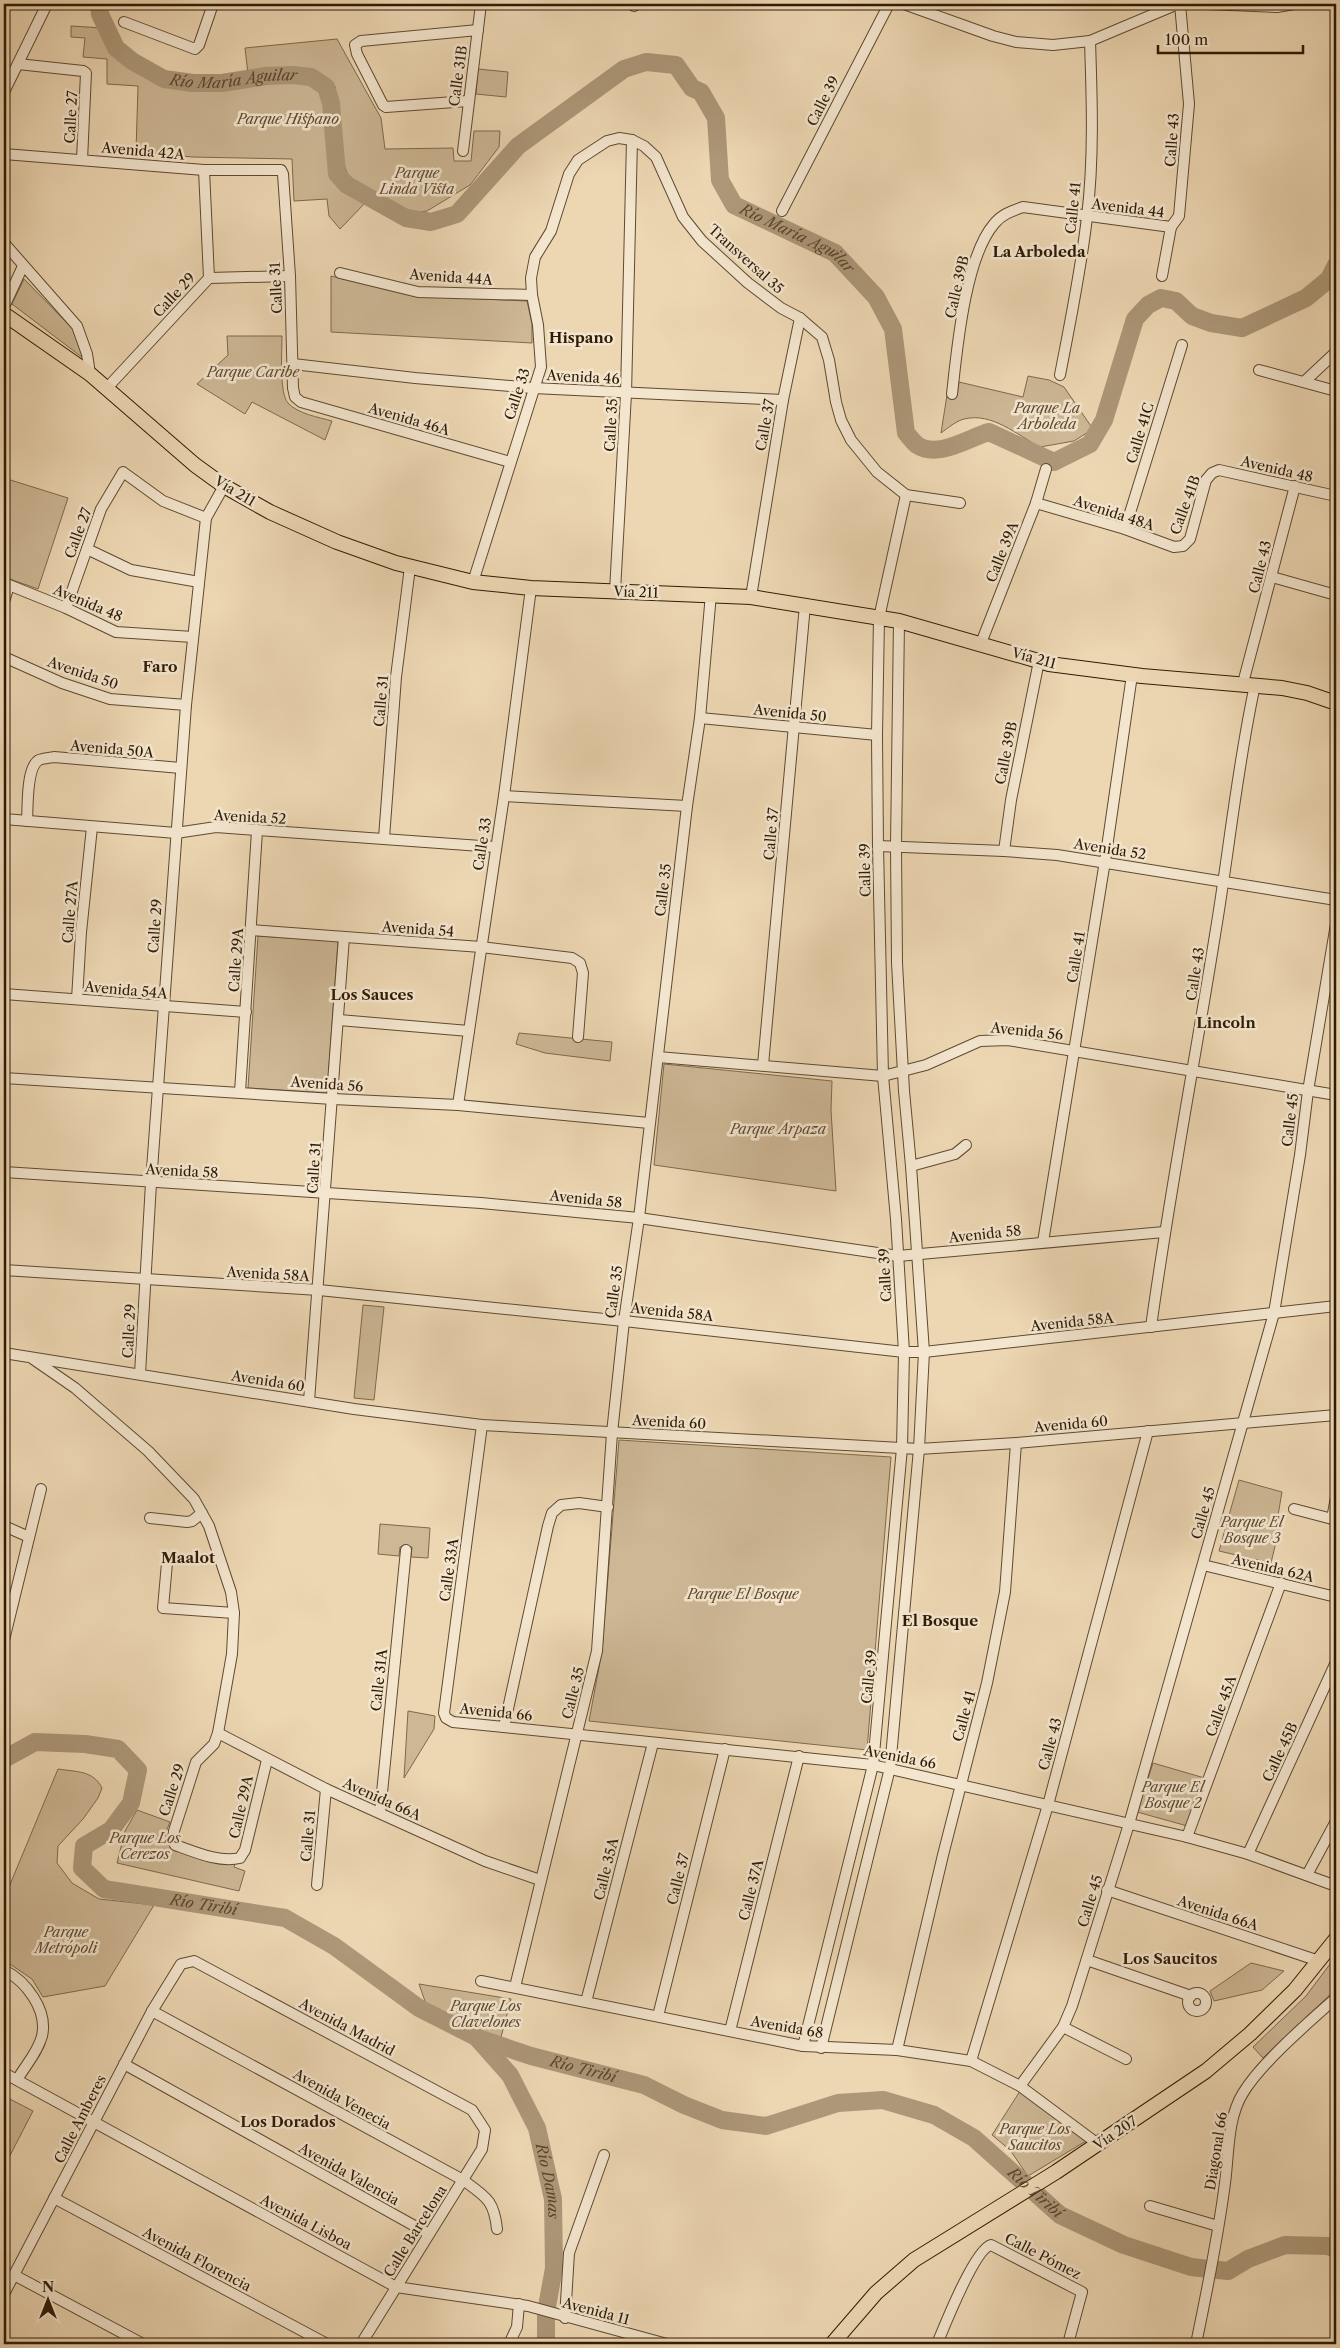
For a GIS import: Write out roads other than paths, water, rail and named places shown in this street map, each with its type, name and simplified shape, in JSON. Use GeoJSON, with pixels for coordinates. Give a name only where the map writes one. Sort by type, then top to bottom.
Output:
{"type":"FeatureCollection","features":[{"type":"Feature","properties":{"kind":"main road","name":"Vía 211"},"geometry":{"type":"LineString","coordinates":[[4,314],[90,374],[195,466],[224,486],[270,512],[336,542],[410,567],[473,582],[531,588],[751,597],[899,621],[1039,661],[1132,675],[1249,684],[1307,692],[1336,703]]}},
{"type":"Feature","properties":{"kind":"main road","name":"Vía 207"},"geometry":{"type":"LineString","coordinates":[[832,2344],[876,2293],[914,2260],[1056,2172],[1206,2071],[1250,2034],[1289,1996],[1336,1939]]}},
{"type":"Feature","properties":{"kind":"street"},"geometry":{"type":"LineString","coordinates":[[4,92],[47,4]]}},
{"type":"Feature","properties":{"kind":"street"},"geometry":{"type":"LineString","coordinates":[[124,22],[195,49],[199,45],[213,4]]}},
{"type":"Feature","properties":{"kind":"street","name":"Calle 31B"},"geometry":{"type":"LineString","coordinates":[[463,151],[481,4]]}},
{"type":"Feature","properties":{"kind":"street","name":"Calle 39"},"geometry":{"type":"LineString","coordinates":[[782,211],[888,4]]}},
{"type":"Feature","properties":{"kind":"street"},"geometry":{"type":"LineString","coordinates":[[904,4],[993,36],[1016,42],[1053,45],[1090,41],[1179,4]]}},
{"type":"Feature","properties":{"kind":"street","name":"Calle 43"},"geometry":{"type":"LineString","coordinates":[[1162,276],[1171,227],[1179,216],[1188,104],[1179,4]]}},
{"type":"Feature","properties":{"kind":"street"},"geometry":{"type":"LineString","coordinates":[[1207,4],[1253,4],[1277,7],[1294,4]]}},
{"type":"Feature","properties":{"kind":"street"},"geometry":{"type":"LineString","coordinates":[[468,101],[390,107],[383,105],[357,54],[355,45],[361,41],[478,30]]}},
{"type":"Feature","properties":{"kind":"street","name":"Calle 41"},"geometry":{"type":"LineString","coordinates":[[1060,375],[1076,294],[1087,216],[1092,121],[1090,41]]}},
{"type":"Feature","properties":{"kind":"street","name":"Calle 27"},"geometry":{"type":"LineString","coordinates":[[18,64],[83,71],[87,76],[82,160]]}},
{"type":"Feature","properties":{"kind":"street","name":"Calle 33"},"geometry":{"type":"LineString","coordinates":[[473,582],[541,367],[538,325],[532,295],[531,278],[535,257],[552,231],[569,174],[578,160],[607,141],[619,138],[632,140]]}},
{"type":"Feature","properties":{"kind":"street","name":"Transversal 35"},"geometry":{"type":"LineString","coordinates":[[632,140],[644,146],[656,157],[684,218],[702,241],[748,283],[780,308],[800,318],[822,337],[829,360],[841,420],[851,440],[877,472],[906,496]]}},
{"type":"Feature","properties":{"kind":"street","name":"Calle 35"},"geometry":{"type":"LineString","coordinates":[[615,591],[626,394],[632,140]]}},
{"type":"Feature","properties":{"kind":"street","name":"Avenida 42A"},"geometry":{"type":"LineString","coordinates":[[4,154],[204,170],[281,170]]}},
{"type":"Feature","properties":{"kind":"street","name":"Calle 29"},"geometry":{"type":"LineString","coordinates":[[106,389],[209,278],[204,170]]}},
{"type":"Feature","properties":{"kind":"street","name":"Calle 31"},"geometry":{"type":"LineString","coordinates":[[281,170],[283,174],[290,276],[293,388],[295,397],[301,402]]}},
{"type":"Feature","properties":{"kind":"street","name":"Avenida 44"},"geometry":{"type":"LineString","coordinates":[[1023,207],[1171,227]]}},
{"type":"Feature","properties":{"kind":"street","name":"Calle 39B"},"geometry":{"type":"LineString","coordinates":[[952,394],[962,325],[972,273],[979,250],[994,223],[1006,213],[1023,207]]}},
{"type":"Feature","properties":{"kind":"street"},"geometry":{"type":"LineString","coordinates":[[4,243],[77,326],[87,354],[90,374]]}},
{"type":"Feature","properties":{"kind":"street"},"geometry":{"type":"LineString","coordinates":[[4,307],[23,266]]}},
{"type":"Feature","properties":{"kind":"street","name":"Avenida 44A"},"geometry":{"type":"LineString","coordinates":[[340,273],[418,292],[532,295]]}},
{"type":"Feature","properties":{"kind":"street"},"geometry":{"type":"LineString","coordinates":[[209,278],[290,276]]}},
{"type":"Feature","properties":{"kind":"street","name":"Calle 37"},"geometry":{"type":"LineString","coordinates":[[751,597],[783,400],[800,318]]}},
{"type":"Feature","properties":{"kind":"street","name":"Calle 41C"},"geometry":{"type":"LineString","coordinates":[[1125,529],[1182,345]]}},
{"type":"Feature","properties":{"kind":"street"},"geometry":{"type":"LineString","coordinates":[[1304,382],[1336,352]]}},
{"type":"Feature","properties":{"kind":"street","name":"Avenida 46"},"geometry":{"type":"LineString","coordinates":[[293,364],[415,378],[533,388],[626,394],[783,400]]}},
{"type":"Feature","properties":{"kind":"street"},"geometry":{"type":"LineString","coordinates":[[1259,370],[1336,390]]}},
{"type":"Feature","properties":{"kind":"street","name":"Avenida 46A"},"geometry":{"type":"LineString","coordinates":[[301,402],[510,462]]}},
{"type":"Feature","properties":{"kind":"street","name":"Calle 39A"},"geometry":{"type":"LineString","coordinates":[[981,643],[1036,503],[1046,470]]}},
{"type":"Feature","properties":{"kind":"street","name":"Avenida 48"},"geometry":{"type":"LineString","coordinates":[[1212,472],[1219,470],[1336,496]]}},
{"type":"Feature","properties":{"kind":"street","name":"Calle 27"},"geometry":{"type":"LineString","coordinates":[[66,608],[101,509],[123,472],[163,501],[206,518]]}},
{"type":"Feature","properties":{"kind":"street","name":"Calle 41B"},"geometry":{"type":"LineString","coordinates":[[1183,546],[1190,539],[1206,480],[1212,472]]}},
{"type":"Feature","properties":{"kind":"street","name":"Calle 29"},"geometry":{"type":"LineString","coordinates":[[140,1374],[163,1007],[186,705],[206,518],[224,486]]}},
{"type":"Feature","properties":{"kind":"street","name":"Calle 43"},"geometry":{"type":"LineString","coordinates":[[1151,1328],[1164,1232],[1224,882],[1249,684],[1272,577],[1295,486]]}},
{"type":"Feature","properties":{"kind":"street"},"geometry":{"type":"LineString","coordinates":[[906,496],[960,503]]}},
{"type":"Feature","properties":{"kind":"street","name":"Calle 39"},"geometry":{"type":"LineString","coordinates":[[803,2046],[873,1764],[902,1448],[904,1352],[883,1076],[877,735],[879,618],[906,496]]}},
{"type":"Feature","properties":{"kind":"street","name":"Avenida 48A"},"geometry":{"type":"LineString","coordinates":[[1036,503],[1125,529],[1174,547],[1183,546]]}},
{"type":"Feature","properties":{"kind":"street"},"geometry":{"type":"LineString","coordinates":[[87,549],[131,570],[199,582]]}},
{"type":"Feature","properties":{"kind":"street","name":"Calle 31"},"geometry":{"type":"LineString","coordinates":[[384,838],[396,677],[410,567]]}},
{"type":"Feature","properties":{"kind":"street"},"geometry":{"type":"LineString","coordinates":[[1272,577],[1336,594]]}},
{"type":"Feature","properties":{"kind":"street"},"geometry":{"type":"LineString","coordinates":[[4,602],[7,584]]}},
{"type":"Feature","properties":{"kind":"street","name":"Avenida 48"},"geometry":{"type":"LineString","coordinates":[[7,584],[66,608],[116,632],[193,637]]}},
{"type":"Feature","properties":{"kind":"street","name":"Calle 33"},"geometry":{"type":"LineString","coordinates":[[458,1105],[504,796],[531,588]]}},
{"type":"Feature","properties":{"kind":"street","name":"Calle 35"},"geometry":{"type":"LineString","coordinates":[[515,1987],[597,1651],[612,1433],[624,1321],[658,1057],[687,806],[700,718],[711,594]]}},
{"type":"Feature","properties":{"kind":"street","name":"Calle 37"},"geometry":{"type":"LineString","coordinates":[[763,1065],[805,605]]}},
{"type":"Feature","properties":{"kind":"street","name":"Calle 39"},"geometry":{"type":"LineString","coordinates":[[821,2048],[890,1768],[919,1449],[924,1352],[912,1166],[903,1071],[898,963],[896,846],[899,621]]}},
{"type":"Feature","properties":{"kind":"street","name":"Avenida 50"},"geometry":{"type":"LineString","coordinates":[[4,657],[62,683],[110,699],[186,705]]}},
{"type":"Feature","properties":{"kind":"street","name":"Calle 39B"},"geometry":{"type":"LineString","coordinates":[[1004,851],[1011,800],[1039,661]]}},
{"type":"Feature","properties":{"kind":"street","name":"Calle 41"},"geometry":{"type":"LineString","coordinates":[[1043,1242],[1105,861],[1132,675]]}},
{"type":"Feature","properties":{"kind":"street","name":"Avenida 50"},"geometry":{"type":"LineString","coordinates":[[700,718],[877,735]]}},
{"type":"Feature","properties":{"kind":"street","name":"Avenida 50A"},"geometry":{"type":"LineString","coordinates":[[27,821],[31,774],[34,764],[40,759],[54,757],[181,768]]}},
{"type":"Feature","properties":{"kind":"street"},"geometry":{"type":"LineString","coordinates":[[504,796],[687,806]]}},
{"type":"Feature","properties":{"kind":"street","name":"Avenida 52"},"geometry":{"type":"LineString","coordinates":[[4,819],[176,833],[216,827],[495,847]]}},
{"type":"Feature","properties":{"kind":"street","name":"Calle 27A"},"geometry":{"type":"LineString","coordinates":[[77,999],[81,932],[92,827]]}},
{"type":"Feature","properties":{"kind":"street","name":"Calle 29A"},"geometry":{"type":"LineString","coordinates":[[240,1092],[257,831]]}},
{"type":"Feature","properties":{"kind":"street","name":"Avenida 52"},"geometry":{"type":"LineString","coordinates":[[878,846],[1004,851],[1105,861],[1336,900]]}},
{"type":"Feature","properties":{"kind":"street","name":"Calle 45"},"geometry":{"type":"LineString","coordinates":[[1020,2086],[1063,2027],[1072,2006],[1129,1824],[1274,1313],[1300,1155],[1308,1091],[1332,974],[1336,924]]}},
{"type":"Feature","properties":{"kind":"street","name":"Avenida 54"},"geometry":{"type":"LineString","coordinates":[[252,930],[481,947],[572,958],[580,963],[583,973],[578,1037]]}},
{"type":"Feature","properties":{"kind":"street","name":"Calle 31"},"geometry":{"type":"LineString","coordinates":[[309,1401],[319,1290],[344,937]]}},
{"type":"Feature","properties":{"kind":"street","name":"Avenida 54A"},"geometry":{"type":"LineString","coordinates":[[4,994],[246,1012]]}},
{"type":"Feature","properties":{"kind":"street"},"geometry":{"type":"LineString","coordinates":[[339,1020],[468,1031]]}},
{"type":"Feature","properties":{"kind":"street","name":"Avenida 56"},"geometry":{"type":"LineString","coordinates":[[658,1057],[883,1076],[926,1065],[980,1041],[1008,1040],[1336,1095]]}},
{"type":"Feature","properties":{"kind":"street","name":"Avenida 56"},"geometry":{"type":"LineString","coordinates":[[4,1078],[458,1105],[649,1123]]}},
{"type":"Feature","properties":{"kind":"street"},"geometry":{"type":"LineString","coordinates":[[912,1166],[955,1154],[966,1145]]}},
{"type":"Feature","properties":{"kind":"street","name":"Avenida 58"},"geometry":{"type":"LineString","coordinates":[[4,1172],[481,1203],[638,1218],[898,1256],[1164,1232]]}},
{"type":"Feature","properties":{"kind":"street","name":"Avenida 58A"},"geometry":{"type":"LineString","coordinates":[[4,1270],[145,1281],[319,1290],[904,1352],[924,1352],[1151,1328],[1336,1306]]}},
{"type":"Feature","properties":{"kind":"street","name":"Avenida 60"},"geometry":{"type":"LineString","coordinates":[[4,1353],[309,1401],[482,1425],[919,1449],[1016,1443],[1336,1415]]}},
{"type":"Feature","properties":{"kind":"street","name":"Calle 29"},"geometry":{"type":"LineString","coordinates":[[29,1357],[75,1388],[115,1420],[176,1478],[202,1513],[216,1543],[231,1592],[234,1614],[232,1654],[218,1733],[214,1744],[201,1754],[193,1769],[173,1840],[175,1846],[201,1854],[231,1860],[240,1858]]}},
{"type":"Feature","properties":{"kind":"street","name":"Calle 33A"},"geometry":{"type":"LineString","coordinates":[[446,1718],[444,1713],[482,1425]]}},
{"type":"Feature","properties":{"kind":"street","name":"Calle 43"},"geometry":{"type":"LineString","coordinates":[[970,2061],[1048,1805],[1148,1432]]}},
{"type":"Feature","properties":{"kind":"street","name":"Calle 41"},"geometry":{"type":"LineString","coordinates":[[897,2050],[987,1683],[1005,1592],[1016,1443]]}},
{"type":"Feature","properties":{"kind":"street"},"geometry":{"type":"LineString","coordinates":[[4,1640],[41,1489]]}},
{"type":"Feature","properties":{"kind":"street"},"geometry":{"type":"LineString","coordinates":[[1294,1509],[1334,1520],[1336,1497]]}},
{"type":"Feature","properties":{"kind":"street"},"geometry":{"type":"LineString","coordinates":[[504,1727],[552,1514],[561,1504],[579,1503],[608,1507]]}},
{"type":"Feature","properties":{"kind":"street"},"geometry":{"type":"LineString","coordinates":[[150,1518],[187,1522],[202,1513]]}},
{"type":"Feature","properties":{"kind":"street"},"geometry":{"type":"LineString","coordinates":[[4,1526],[29,1537]]}},
{"type":"Feature","properties":{"kind":"street","name":"Calle 31A"},"geometry":{"type":"LineString","coordinates":[[380,1813],[406,1550]]}},
{"type":"Feature","properties":{"kind":"street"},"geometry":{"type":"LineString","coordinates":[[167,1563],[163,1608],[234,1614]]}},
{"type":"Feature","properties":{"kind":"street","name":"Avenida 62A"},"geometry":{"type":"LineString","coordinates":[[1203,1565],[1336,1597]]}},
{"type":"Feature","properties":{"kind":"street","name":"Calle 45A"},"geometry":{"type":"LineString","coordinates":[[1187,1837],[1282,1584]]}},
{"type":"Feature","properties":{"kind":"street","name":"Calle 45B"},"geometry":{"type":"LineString","coordinates":[[1248,1854],[1336,1662]]}},
{"type":"Feature","properties":{"kind":"street","name":"Avenida 66"},"geometry":{"type":"LineString","coordinates":[[446,1718],[453,1722],[873,1764],[1187,1837],[1248,1854],[1336,1886]]}},
{"type":"Feature","properties":{"kind":"street","name":"Avenida 66A"},"geometry":{"type":"LineString","coordinates":[[218,1733],[326,1789],[485,1861],[540,1880]]}},
{"type":"Feature","properties":{"kind":"street","name":"Calle 35A"},"geometry":{"type":"LineString","coordinates":[[586,2002],[653,1743]]}},
{"type":"Feature","properties":{"kind":"street","name":"Calle 37"},"geometry":{"type":"LineString","coordinates":[[658,2016],[725,1750]]}},
{"type":"Feature","properties":{"kind":"street","name":"Calle 37A"},"geometry":{"type":"LineString","coordinates":[[730,2031],[799,1756]]}},
{"type":"Feature","properties":{"kind":"street","name":"Calle 29A"},"geometry":{"type":"LineString","coordinates":[[240,1858],[245,1850],[267,1760]]}},
{"type":"Feature","properties":{"kind":"street","name":"Calle 31"},"geometry":{"type":"LineString","coordinates":[[318,1885],[326,1789]]}},
{"type":"Feature","properties":{"kind":"street"},"geometry":{"type":"LineString","coordinates":[[1307,1875],[1336,1822]]}},
{"type":"Feature","properties":{"kind":"street","name":"Avenida 66A"},"geometry":{"type":"LineString","coordinates":[[1107,1890],[1319,1961]]}},
{"type":"Feature","properties":{"kind":"street"},"geometry":{"type":"LineString","coordinates":[[1086,1960],[1191,1996]]}},
{"type":"Feature","properties":{"kind":"street","name":"Calle Amberes"},"geometry":{"type":"LineString","coordinates":[[4,2294],[152,2011],[181,1964],[187,1961]]}},
{"type":"Feature","properties":{"kind":"street","name":"Avenida Madrid"},"geometry":{"type":"LineString","coordinates":[[187,1961],[194,1961],[472,2110],[485,2130]]}},
{"type":"Feature","properties":{"kind":"street"},"geometry":{"type":"LineString","coordinates":[[4,1970],[29,1992],[40,2011],[42,2034],[38,2045],[17,2080]]}},
{"type":"Feature","properties":{"kind":"street","name":"Avenida 68"},"geometry":{"type":"LineString","coordinates":[[481,1981],[803,2046],[897,2050],[970,2061],[1020,2086],[1098,2144]]}},
{"type":"Feature","properties":{"kind":"street","name":"Diagonal 66"},"geometry":{"type":"LineString","coordinates":[[1196,2344],[1213,2257],[1233,2119],[1242,2094],[1260,2070],[1336,1998]]}},
{"type":"Feature","properties":{"kind":"street","name":"Avenida Venecia"},"geometry":{"type":"LineString","coordinates":[[152,2011],[463,2180],[491,2202],[495,2212],[497,2229]]}},
{"type":"Feature","properties":{"kind":"street"},"geometry":{"type":"LineString","coordinates":[[1063,2027],[1126,2059]]}},
{"type":"Feature","properties":{"kind":"street","name":"Avenida Valencia"},"geometry":{"type":"LineString","coordinates":[[124,2064],[429,2234]]}},
{"type":"Feature","properties":{"kind":"street","name":"Avenida Lisboa"},"geometry":{"type":"LineString","coordinates":[[4,2073],[396,2287],[523,2305]]}},
{"type":"Feature","properties":{"kind":"street","name":"Calle Barcelona"},"geometry":{"type":"LineString","coordinates":[[361,2344],[482,2149],[485,2130]]}},
{"type":"Feature","properties":{"kind":"street"},"geometry":{"type":"LineString","coordinates":[[561,2316],[569,2253],[604,2155]]}},
{"type":"Feature","properties":{"kind":"street","name":"Avenida Florencia"},"geometry":{"type":"LineString","coordinates":[[54,2198],[327,2344]]}},
{"type":"Feature","properties":{"kind":"street"},"geometry":{"type":"LineString","coordinates":[[1150,2206],[1218,2226]]}},
{"type":"Feature","properties":{"kind":"street","name":"Calle Pómez"},"geometry":{"type":"LineString","coordinates":[[937,2344],[960,2291],[983,2249],[991,2245],[1082,2292],[1068,2344]]}},
{"type":"Feature","properties":{"kind":"street"},"geometry":{"type":"LineString","coordinates":[[14,2275],[143,2344]]}},
{"type":"Feature","properties":{"kind":"street"},"geometry":{"type":"LineString","coordinates":[[509,2344],[517,2327],[523,2305]]}},
{"type":"Feature","properties":{"kind":"street","name":"Avenida 11"},"geometry":{"type":"LineString","coordinates":[[523,2305],[667,2344]]}},
{"type":"Feature","properties":{"kind":"waterway","name":"Río María Aguilar"},"geometry":{"type":"LineString","coordinates":[[99,4],[100,14],[116,48],[132,61],[164,79],[193,83],[222,83],[266,76],[293,75],[311,77],[326,87],[331,103],[337,174],[347,185],[406,218],[431,222],[457,214],[518,146],[624,69],[646,62],[676,65],[692,88],[701,92],[716,118],[720,180],[734,205],[835,253],[876,297],[893,329],[906,433],[917,445],[925,449],[943,449],[989,432],[1054,462],[1090,444],[1104,420],[1135,319],[1148,305],[1161,298],[1176,301],[1192,316],[1211,323],[1242,328],[1306,298],[1329,279],[1336,265]]}},
{"type":"Feature","properties":{"kind":"waterway","name":"Río Tiribí"},"geometry":{"type":"LineString","coordinates":[[4,1759],[35,1742],[85,1744],[118,1749],[138,1770],[131,1803],[111,1830],[84,1846],[82,1868],[104,1889],[285,1918],[334,1946],[419,2008],[478,2038],[531,2056],[644,2085],[684,2105],[722,2120],[766,2126],[838,2103],[883,2100],[934,2115],[974,2138],[1060,2215],[1124,2245],[1191,2267],[1228,2271],[1248,2259],[1285,2245],[1328,2246],[1336,2249]]}},
{"type":"Feature","properties":{"kind":"waterway","name":"Río Damas"},"geometry":{"type":"LineString","coordinates":[[478,2039],[510,2075],[537,2128],[553,2199],[554,2268],[546,2312],[546,2344]]}},
{"type":"Feature","properties":{"kind":"district","name":"La Arboleda"},"geometry":{"type":"Point","coordinates":[1039,252]}},
{"type":"Feature","properties":{"kind":"district","name":"Hispano"},"geometry":{"type":"Point","coordinates":[581,338]}},
{"type":"Feature","properties":{"kind":"district","name":"Faro"},"geometry":{"type":"Point","coordinates":[160,667]}},
{"type":"Feature","properties":{"kind":"district","name":"Los Sauces"},"geometry":{"type":"Point","coordinates":[372,995]}},
{"type":"Feature","properties":{"kind":"district","name":"Lincoln"},"geometry":{"type":"Point","coordinates":[1226,1023]}},
{"type":"Feature","properties":{"kind":"district","name":"Maalot"},"geometry":{"type":"Point","coordinates":[188,1558]}},
{"type":"Feature","properties":{"kind":"district","name":"El Bosque"},"geometry":{"type":"Point","coordinates":[940,1621]}},
{"type":"Feature","properties":{"kind":"district","name":"Los Saucitos"},"geometry":{"type":"Point","coordinates":[1170,1959]}},
{"type":"Feature","properties":{"kind":"district","name":"Los Dorados"},"geometry":{"type":"Point","coordinates":[288,2122]}},
{"type":"Feature","properties":{"kind":"park label","name":"Parque Hispano"},"geometry":{"type":"Point","coordinates":[288,119]}},
{"type":"Feature","properties":{"kind":"park label","name":"Parque Linda Vista"},"geometry":{"type":"Point","coordinates":[417,182]}},
{"type":"Feature","properties":{"kind":"park label","name":"Parque Caribe"},"geometry":{"type":"Point","coordinates":[253,372]}},
{"type":"Feature","properties":{"kind":"park label","name":"Parque La Arboleda"},"geometry":{"type":"Point","coordinates":[1047,416]}},
{"type":"Feature","properties":{"kind":"park label","name":"Parque Arpaza"},"geometry":{"type":"Point","coordinates":[778,1129]}},
{"type":"Feature","properties":{"kind":"park label","name":"Parque El Bosque 3"},"geometry":{"type":"Point","coordinates":[1252,1530]}},
{"type":"Feature","properties":{"kind":"park label","name":"Parque El Bosque"},"geometry":{"type":"Point","coordinates":[743,1594]}},
{"type":"Feature","properties":{"kind":"park label","name":"Parque El Bosque 2"},"geometry":{"type":"Point","coordinates":[1173,1795]}},
{"type":"Feature","properties":{"kind":"park label","name":"Parque Los Cerezos"},"geometry":{"type":"Point","coordinates":[145,1846]}},
{"type":"Feature","properties":{"kind":"park label","name":"Parque Metrópoli"},"geometry":{"type":"Point","coordinates":[66,1940]}},
{"type":"Feature","properties":{"kind":"park label","name":"Parque Los Clavelones"},"geometry":{"type":"Point","coordinates":[486,2014]}},
{"type":"Feature","properties":{"kind":"park label","name":"Parque Los Saucitos"},"geometry":{"type":"Point","coordinates":[1035,2138]}}]}
